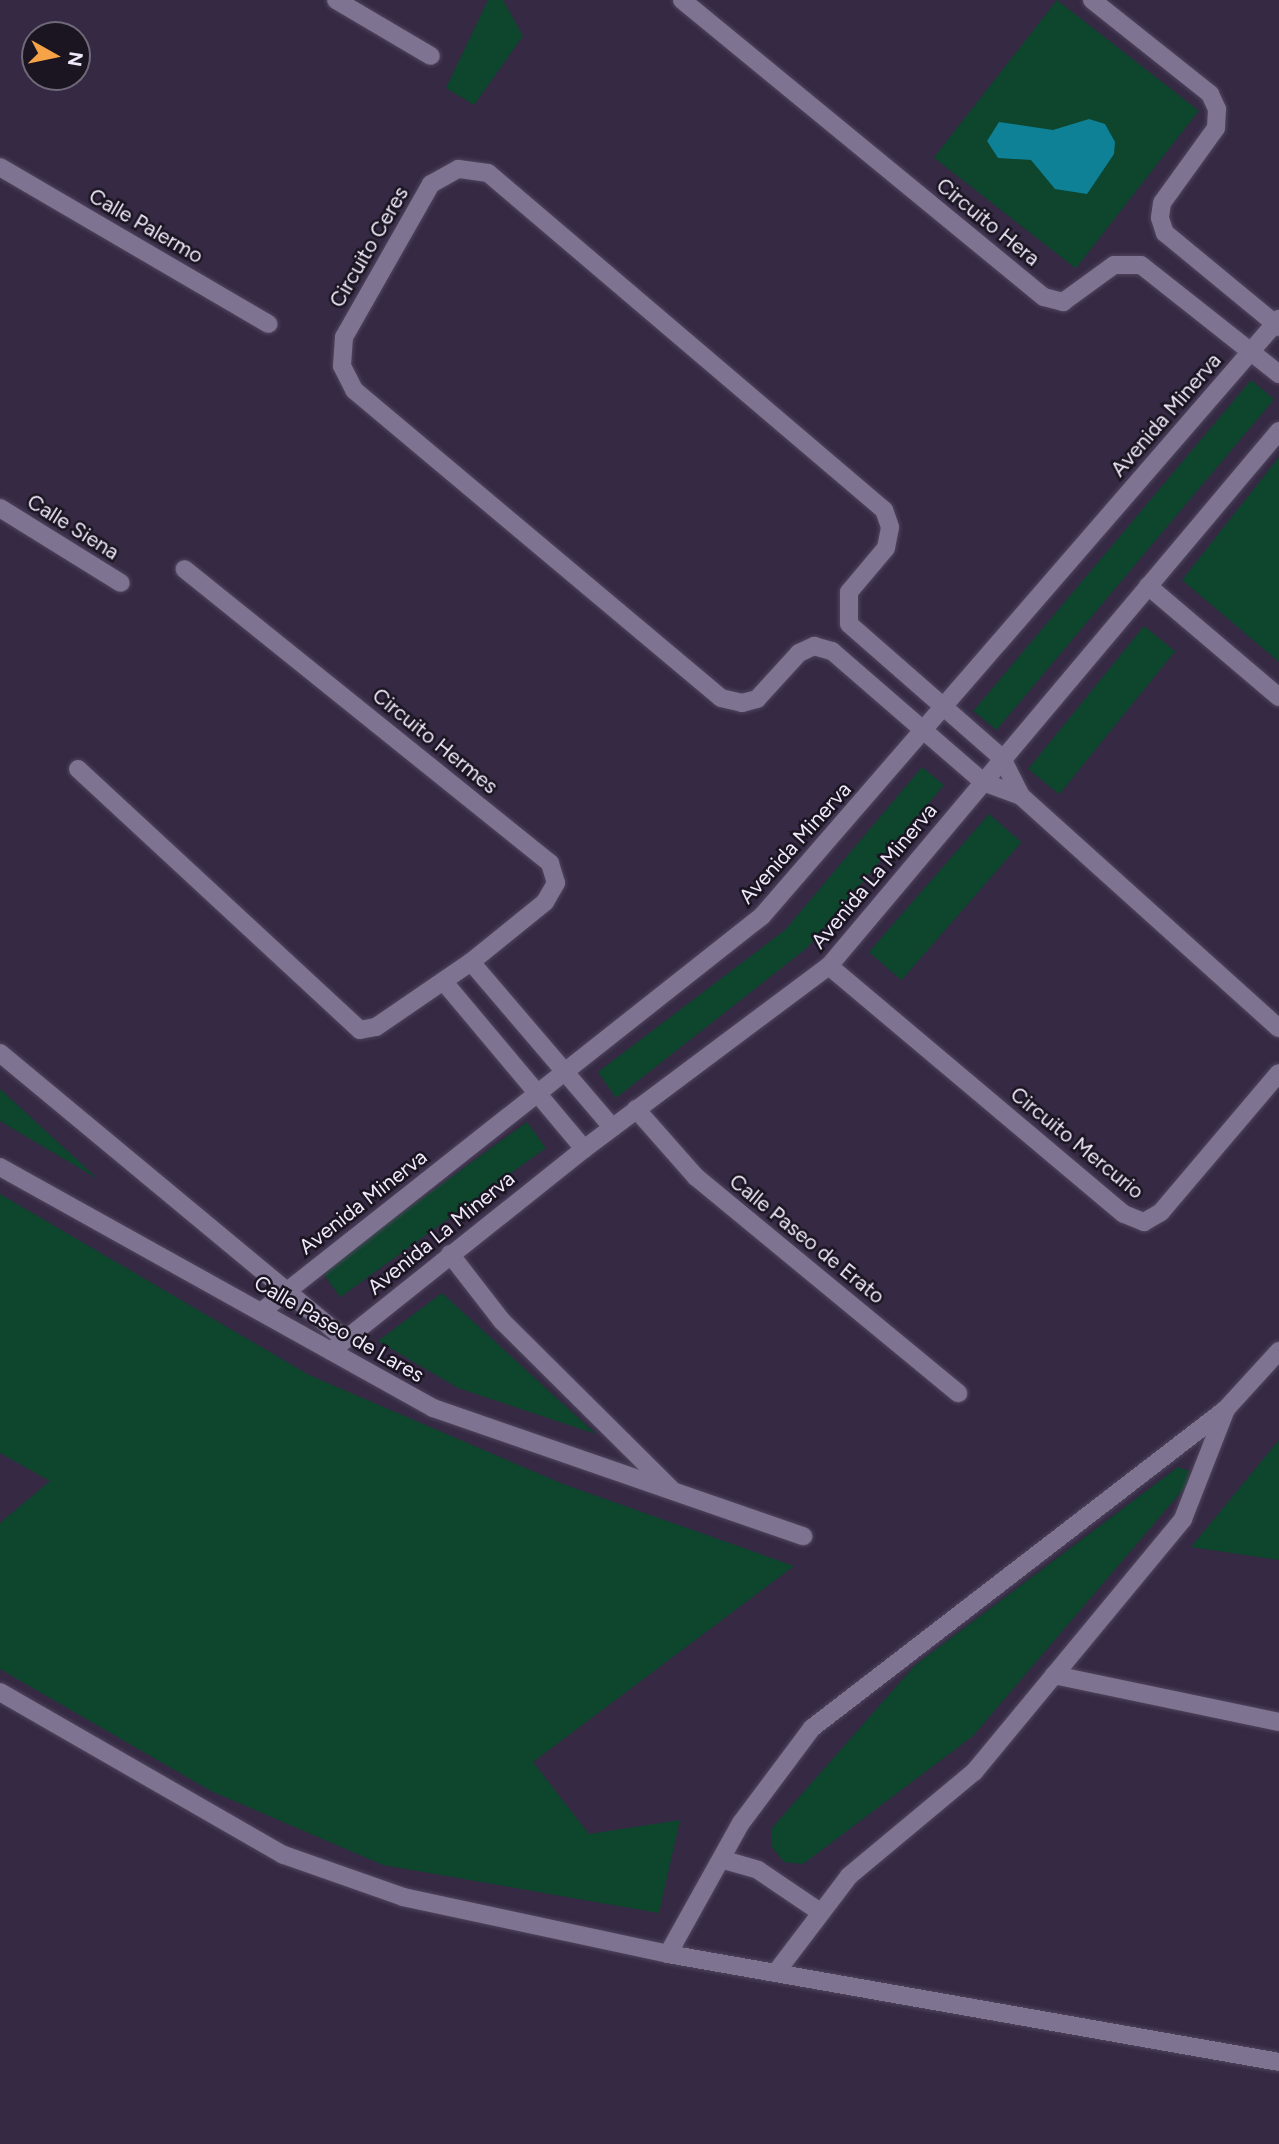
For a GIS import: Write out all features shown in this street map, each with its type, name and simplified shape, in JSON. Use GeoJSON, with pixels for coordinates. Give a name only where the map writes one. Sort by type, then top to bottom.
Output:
{"type":"FeatureCollection","features":[{"type":"Feature","properties":{"kind":"street","name":"Circuito Hera"},"geometry":{"type":"LineString","coordinates":[[682,0],[1044,297],[1063,302],[1128,261],[1279,374]]}},
{"type":"Feature","properties":{"kind":"street"},"geometry":{"type":"LineString","coordinates":[[1092,0],[1210,94],[1216,128],[1162,202],[1160,218],[1165,233],[1278,323]]}},
{"type":"Feature","properties":{"kind":"street"},"geometry":{"type":"LineString","coordinates":[[339,1],[431,56]]}},
{"type":"Feature","properties":{"kind":"street","name":"Calle Palermo"},"geometry":{"type":"LineString","coordinates":[[0,167],[269,324]]}},
{"type":"Feature","properties":{"kind":"street","name":"Circuito Ceres"},"geometry":{"type":"LineString","coordinates":[[923,732],[832,651],[814,646],[799,653],[757,699],[741,703],[721,698],[354,390],[342,366],[344,338],[431,184],[458,169],[488,173],[884,509],[890,527],[886,548],[849,592],[849,624],[945,707]]}},
{"type":"Feature","properties":{"kind":"street","name":"Avenida Minerva"},"geometry":{"type":"LineString","coordinates":[[262,1311],[762,916],[1278,323]]}},
{"type":"Feature","properties":{"kind":"street","name":"Avenida La Minerva"},"geometry":{"type":"LineString","coordinates":[[331,1351],[584,1149],[829,966],[1279,432]]}},
{"type":"Feature","properties":{"kind":"street","name":"Calle Siena"},"geometry":{"type":"LineString","coordinates":[[0,508],[121,583]]}},
{"type":"Feature","properties":{"kind":"street","name":"Circuito Hermes"},"geometry":{"type":"LineString","coordinates":[[78,769],[344,1022],[360,1030],[376,1027],[471,962],[545,902],[556,883],[550,863],[184,569]]}},
{"type":"Feature","properties":{"kind":"street"},"geometry":{"type":"LineString","coordinates":[[1148,586],[1279,697]]}},
{"type":"Feature","properties":{"kind":"street"},"geometry":{"type":"LineString","coordinates":[[945,707],[1002,758],[1021,796],[1279,1028]]}},
{"type":"Feature","properties":{"kind":"street"},"geometry":{"type":"LineString","coordinates":[[923,732],[983,782],[1021,796]]}},
{"type":"Feature","properties":{"kind":"street"},"geometry":{"type":"LineString","coordinates":[[471,962],[563,1074],[613,1128]]}},
{"type":"Feature","properties":{"kind":"street","name":"Circuito Mercurio"},"geometry":{"type":"LineString","coordinates":[[829,966],[1124,1214],[1144,1222],[1161,1212],[1279,1073]]}},
{"type":"Feature","properties":{"kind":"street"},"geometry":{"type":"LineString","coordinates":[[444,982],[536,1096],[584,1149]]}},
{"type":"Feature","properties":{"kind":"street","name":"Calle Paseo de Lares"},"geometry":{"type":"LineString","coordinates":[[0,1053],[345,1339]]}},
{"type":"Feature","properties":{"kind":"street","name":"Calle Paseo de Erato"},"geometry":{"type":"LineString","coordinates":[[636,1109],[696,1177],[958,1393]]}},
{"type":"Feature","properties":{"kind":"street","name":"Calle Paseo de Lares"},"geometry":{"type":"LineString","coordinates":[[0,1167],[262,1311],[433,1409],[803,1536]]}},
{"type":"Feature","properties":{"kind":"street","name":"Calle Paseo de Lares"},"geometry":{"type":"LineString","coordinates":[[450,1254],[502,1321],[673,1490]]}},
{"type":"Feature","properties":{"kind":"street"},"geometry":{"type":"LineString","coordinates":[[668,1954],[724,1860],[741,1823],[812,1728],[1226,1409],[1279,1351]]}},
{"type":"Feature","properties":{"kind":"street"},"geometry":{"type":"LineString","coordinates":[[776,1971],[849,1876],[974,1772],[1183,1519],[1226,1409]]}},
{"type":"Feature","properties":{"kind":"street"},"geometry":{"type":"LineString","coordinates":[[1054,1675],[1279,1722]]}},
{"type":"Feature","properties":{"kind":"street"},"geometry":{"type":"LineString","coordinates":[[0,1692],[284,1855],[403,1897],[668,1954],[1279,2062]]}},
{"type":"Feature","properties":{"kind":"street"},"geometry":{"type":"LineString","coordinates":[[724,1860],[758,1870],[820,1912]]}},
{"type":"Feature","properties":{"kind":"green space"},"geometry":{"type":"Polygon","coordinates":[[[488,0],[503,0],[523,36],[474,105],[446,88],[488,0]]]}},
{"type":"Feature","properties":{"kind":"green space"},"geometry":{"type":"Polygon","coordinates":[[[1057,0],[1199,111],[1076,268],[934,158],[1057,0]]]}},
{"type":"Feature","properties":{"kind":"green space"},"geometry":{"type":"Polygon","coordinates":[[[1251,380],[1274,399],[996,730],[973,711],[1251,380]]]}},
{"type":"Feature","properties":{"kind":"green space"},"geometry":{"type":"Polygon","coordinates":[[[1279,457],[1279,662],[1182,580],[1279,457]]]}},
{"type":"Feature","properties":{"kind":"green space"},"geometry":{"type":"Polygon","coordinates":[[[1144,626],[1175,651],[1059,794],[1028,769],[1144,626]]]}},
{"type":"Feature","properties":{"kind":"green space"},"geometry":{"type":"Polygon","coordinates":[[[922,767],[944,785],[807,948],[616,1098],[598,1072],[785,930],[922,767]]]}},
{"type":"Feature","properties":{"kind":"green space"},"geometry":{"type":"Polygon","coordinates":[[[989,814],[1021,842],[901,980],[869,952],[989,814]]]}},
{"type":"Feature","properties":{"kind":"green space"},"geometry":{"type":"Polygon","coordinates":[[[0,1089],[98,1179],[0,1121],[0,1089]]]}},
{"type":"Feature","properties":{"kind":"green space"},"geometry":{"type":"Polygon","coordinates":[[[527,1122],[546,1148],[340,1297],[322,1271],[527,1122]]]}},
{"type":"Feature","properties":{"kind":"green space"},"geometry":{"type":"Polygon","coordinates":[[[0,1194],[309,1375],[563,1484],[794,1566],[533,1762],[589,1834],[680,1820],[659,1913],[383,1865],[211,1791],[0,1669],[0,1523],[50,1481],[0,1453],[0,1194]]]}},
{"type":"Feature","properties":{"kind":"green space"},"geometry":{"type":"Polygon","coordinates":[[[442,1293],[596,1434],[458,1388],[378,1341],[442,1293]]]}},
{"type":"Feature","properties":{"kind":"green space"},"geometry":{"type":"Polygon","coordinates":[[[1279,1440],[1279,1560],[1191,1547],[1279,1440]]]}},
{"type":"Feature","properties":{"kind":"green space"},"geometry":{"type":"Polygon","coordinates":[[[1178,1467],[1189,1471],[1187,1485],[973,1736],[803,1864],[784,1862],[772,1847],[772,1828],[915,1665],[1178,1467]]]}},
{"type":"Feature","properties":{"kind":"water"},"geometry":{"type":"Polygon","coordinates":[[[1089,119],[1105,124],[1115,142],[1114,154],[1087,194],[1055,189],[1031,160],[998,158],[987,141],[999,122],[1053,130],[1089,119]]]}}]}
